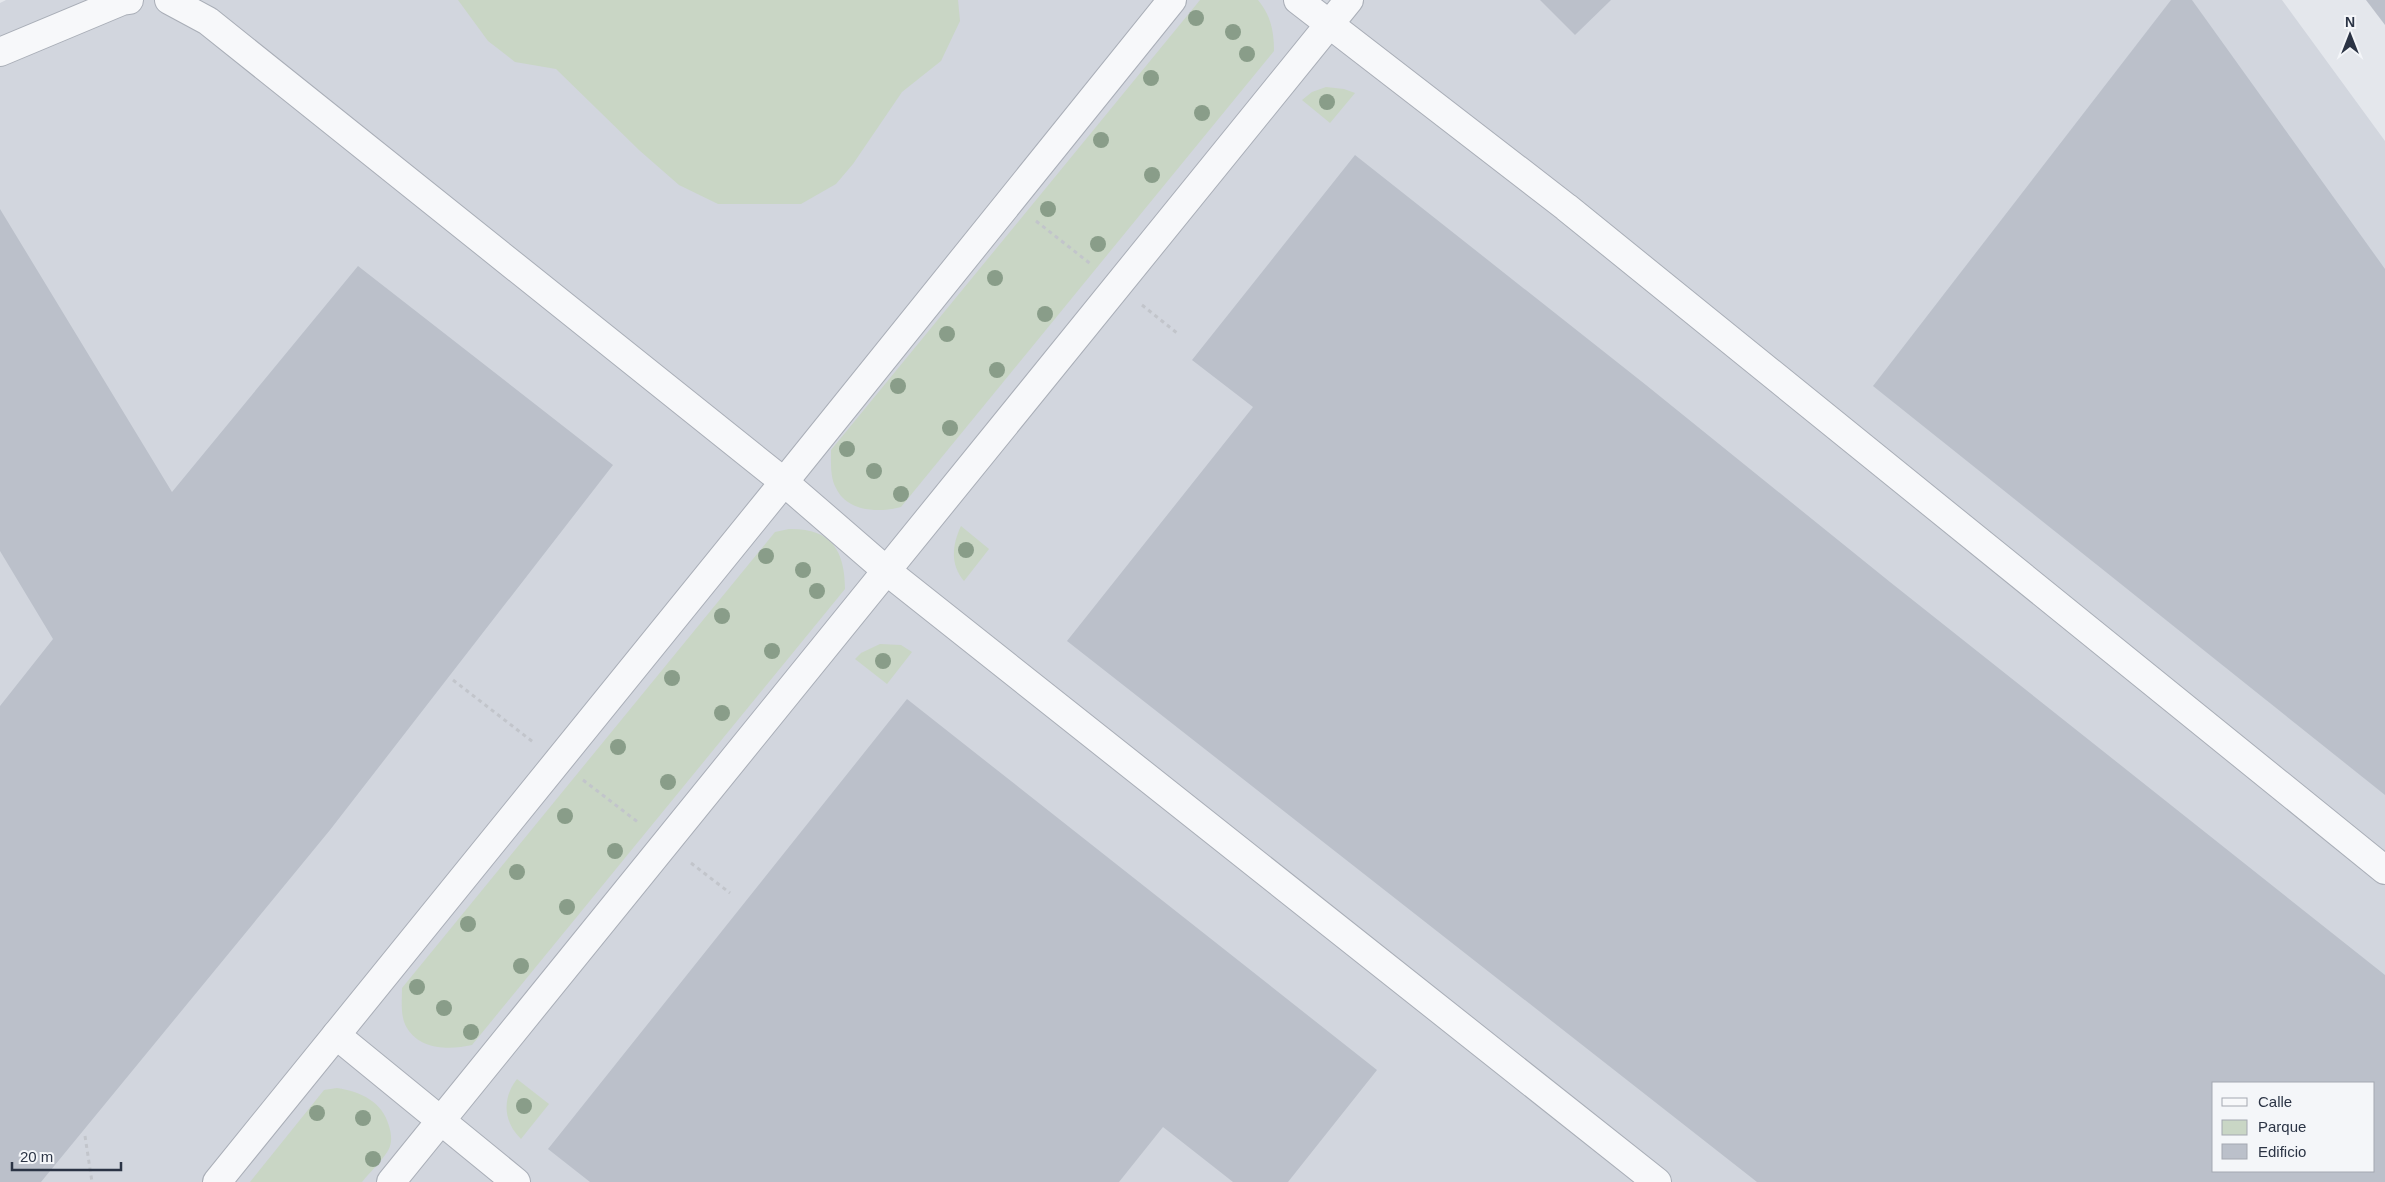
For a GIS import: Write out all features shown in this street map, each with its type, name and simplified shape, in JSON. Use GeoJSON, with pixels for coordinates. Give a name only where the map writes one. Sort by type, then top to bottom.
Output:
{"type":"FeatureCollection","features":[{"type":"Feature","properties":{"kind":"lane"},"geometry":{"type":"LineString","coordinates":[[0,52],[122,1],[129,0]]}},
{"type":"Feature","properties":{"kind":"lane"},"geometry":{"type":"LineString","coordinates":[[169,0],[208,21],[784,482],[888,572],[1657,1182]]}},
{"type":"Feature","properties":{"kind":"lane"},"geometry":{"type":"LineString","coordinates":[[216,1182],[1172,0]]}},
{"type":"Feature","properties":{"kind":"lane"},"geometry":{"type":"LineString","coordinates":[[1298,0],[1566,208],[2385,870]]}},
{"type":"Feature","properties":{"kind":"lane"},"geometry":{"type":"LineString","coordinates":[[392,1182],[888,572],[1349,0]]}},
{"type":"Feature","properties":{"kind":"lane"},"geometry":{"type":"LineString","coordinates":[[336,1035],[516,1182]]}},
{"type":"Feature","properties":{"kind":"path"},"geometry":{"type":"LineString","coordinates":[[1034,218],[1096,269]]}},
{"type":"Feature","properties":{"kind":"path"},"geometry":{"type":"LineString","coordinates":[[1140,303],[1177,333]]}},
{"type":"Feature","properties":{"kind":"path"},"geometry":{"type":"LineString","coordinates":[[453,680],[533,742]]}},
{"type":"Feature","properties":{"kind":"path"},"geometry":{"type":"LineString","coordinates":[[577,774],[641,824]]}},
{"type":"Feature","properties":{"kind":"path"},"geometry":{"type":"LineString","coordinates":[[690,863],[730,894]]}},
{"type":"Feature","properties":{"kind":"path"},"geometry":{"type":"LineString","coordinates":[[85,1136],[92,1182]]}},
{"type":"Feature","properties":{"kind":"shaded area"},"geometry":{"type":"Polygon","coordinates":[[[6,0],[2282,0],[2385,141],[2385,1182],[0,1182],[0,3],[6,0]]]}},
{"type":"Feature","properties":{"kind":"green space"},"geometry":{"type":"Polygon","coordinates":[[[458,0],[958,0],[960,21],[941,61],[902,92],[853,164],[836,184],[801,204],[718,204],[679,185],[639,150],[556,69],[515,62],[488,41],[458,0]]]}},
{"type":"Feature","properties":{"kind":"green space"},"geometry":{"type":"Polygon","coordinates":[[[1200,0],[1258,0],[1271,24],[1274,51],[901,507],[874,510],[865,509],[848,502],[841,496],[834,484],[831,470],[831,450],[1200,0]]]}},
{"type":"Feature","properties":{"kind":"green space"},"geometry":{"type":"Polygon","coordinates":[[[1326,87],[1344,89],[1355,93],[1330,123],[1302,100],[1312,92],[1326,87]]]}},
{"type":"Feature","properties":{"kind":"green space"},"geometry":{"type":"Polygon","coordinates":[[[961,526],[989,549],[964,581],[956,568],[954,555],[954,548],[961,526]]]}},
{"type":"Feature","properties":{"kind":"green space"},"geometry":{"type":"Polygon","coordinates":[[[789,529],[815,532],[825,537],[832,544],[838,552],[842,563],[845,589],[472,1045],[445,1048],[420,1041],[407,1028],[403,1019],[402,988],[775,532],[789,529]]]}},
{"type":"Feature","properties":{"kind":"green space"},"geometry":{"type":"Polygon","coordinates":[[[880,644],[901,645],[912,652],[887,684],[855,659],[861,653],[880,644]]]}},
{"type":"Feature","properties":{"kind":"green space"},"geometry":{"type":"Polygon","coordinates":[[[517,1079],[549,1104],[521,1139],[511,1125],[507,1110],[509,1094],[517,1079]]]}},
{"type":"Feature","properties":{"kind":"green space"},"geometry":{"type":"Polygon","coordinates":[[[337,1088],[362,1095],[376,1104],[386,1117],[390,1128],[391,1141],[388,1150],[362,1182],[250,1182],[324,1090],[337,1088]]]}},
{"type":"Feature","properties":{"kind":"building"},"geometry":{"type":"Polygon","coordinates":[[[1540,0],[1611,0],[1575,35],[1540,0]]]}},
{"type":"Feature","properties":{"kind":"building"},"geometry":{"type":"Polygon","coordinates":[[[2171,0],[2192,0],[2385,269],[2385,795],[1873,386],[2171,0]]]}},
{"type":"Feature","properties":{"kind":"building"},"geometry":{"type":"Polygon","coordinates":[[[2366,0],[2385,0],[2385,25],[2366,0]]]}},
{"type":"Feature","properties":{"kind":"building"},"geometry":{"type":"Polygon","coordinates":[[[1355,155],[2385,975],[2385,1182],[1757,1182],[1067,641],[1253,407],[1192,360],[1355,155]]]}},
{"type":"Feature","properties":{"kind":"building"},"geometry":{"type":"Polygon","coordinates":[[[0,209],[172,492],[358,266],[613,465],[330,830],[41,1182],[0,1182],[0,706],[53,639],[0,551],[0,209]]]}},
{"type":"Feature","properties":{"kind":"building"},"geometry":{"type":"Polygon","coordinates":[[[907,699],[1377,1070],[1288,1182],[1233,1182],[1163,1127],[1119,1182],[590,1182],[548,1149],[907,699]]]}}]}
